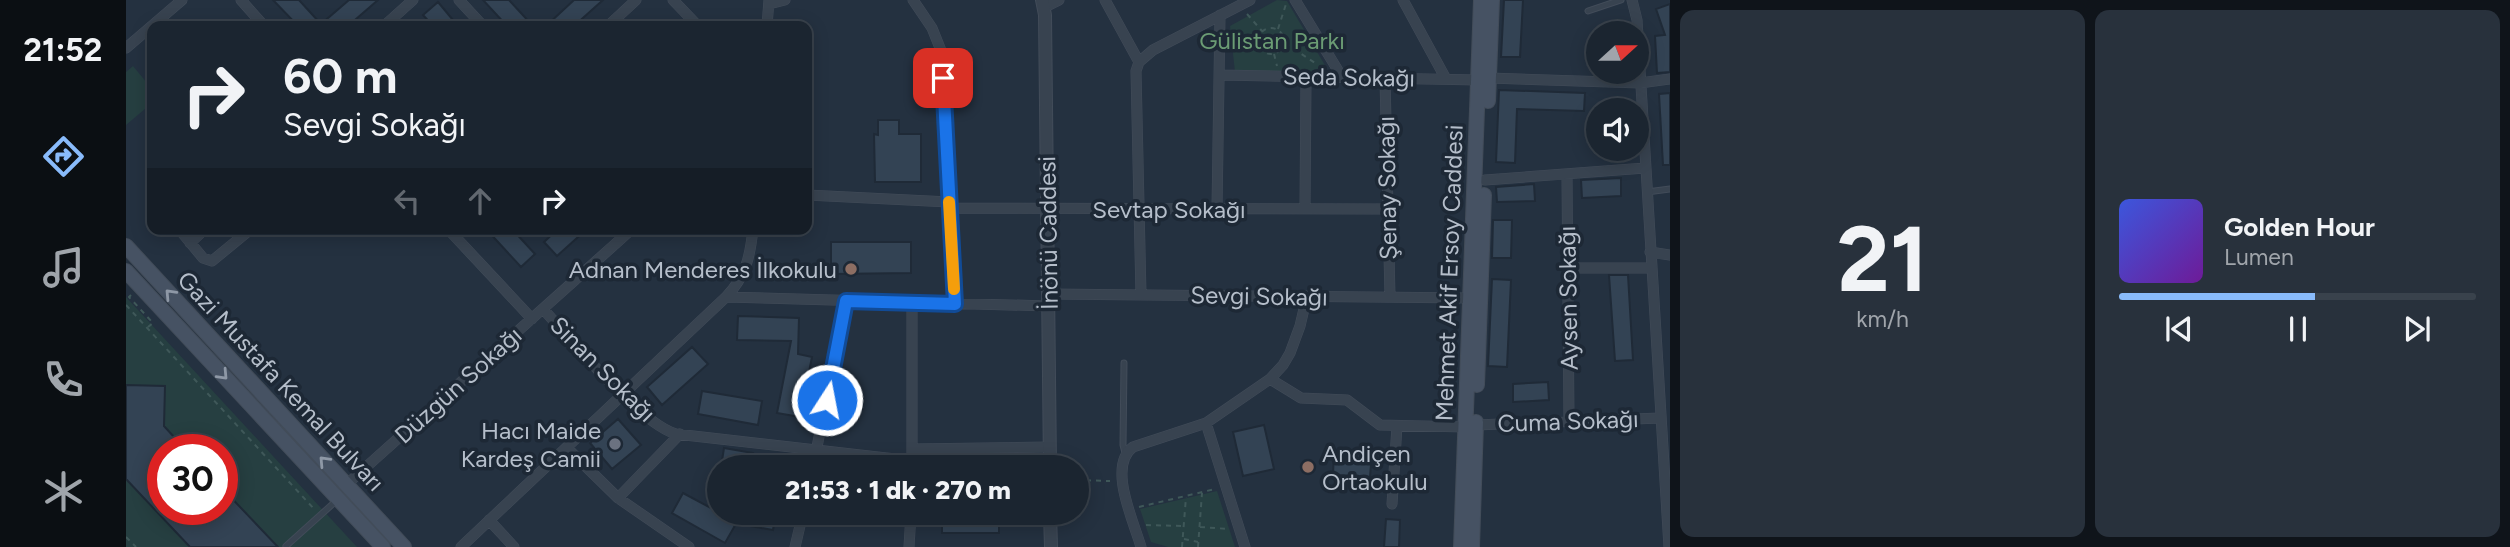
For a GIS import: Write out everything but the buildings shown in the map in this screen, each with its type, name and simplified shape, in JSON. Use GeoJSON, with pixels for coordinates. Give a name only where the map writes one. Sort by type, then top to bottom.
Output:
{"type":"FeatureCollection","features":[{"type":"Feature","properties":{"kind":"main road","name":"Mehmet Akif Ersoy Caddesi"},"geometry":{"type":"LineString","coordinates":[[1461,547],[1485,180],[1481,0]]}},
{"type":"Feature","properties":{"kind":"main road","name":"Mehmet Akif Ersoy Caddesi"},"geometry":{"type":"LineString","coordinates":[[1472,547],[1469,298],[1492,0]]}},
{"type":"Feature","properties":{"kind":"main road","name":"Gazi Mustafa Kemal Bulvarı"},"geometry":{"type":"LineString","coordinates":[[126,246],[404,547]]}},
{"type":"Feature","properties":{"kind":"main road","name":"Gazi Mustafa Kemal Bulvarı"},"geometry":{"type":"LineString","coordinates":[[126,271],[383,547]]}},
{"type":"Feature","properties":{"kind":"street"},"geometry":{"type":"LineString","coordinates":[[158,21],[182,0]]}},
{"type":"Feature","properties":{"kind":"street"},"geometry":{"type":"LineString","coordinates":[[241,0],[260,21]]}},
{"type":"Feature","properties":{"kind":"street"},"geometry":{"type":"LineString","coordinates":[[390,21],[413,0]]}},
{"type":"Feature","properties":{"kind":"street"},"geometry":{"type":"LineString","coordinates":[[459,0],[478,21]]}},
{"type":"Feature","properties":{"kind":"street"},"geometry":{"type":"LineString","coordinates":[[613,21],[636,0]]}},
{"type":"Feature","properties":{"kind":"street"},"geometry":{"type":"LineString","coordinates":[[673,0],[693,21]]}},
{"type":"Feature","properties":{"kind":"street"},"geometry":{"type":"LineString","coordinates":[[767,21],[769,2],[785,0]]}},
{"type":"Feature","properties":{"kind":"street"},"geometry":{"type":"LineString","coordinates":[[913,0],[932,28],[942,53],[955,304]]}},
{"type":"Feature","properties":{"kind":"street"},"geometry":{"type":"LineString","coordinates":[[1044,4],[1059,0]]}},
{"type":"Feature","properties":{"kind":"street"},"geometry":{"type":"LineString","coordinates":[[1105,0],[1139,62]]}},
{"type":"Feature","properties":{"kind":"street"},"geometry":{"type":"LineString","coordinates":[[1141,295],[1136,71],[1139,62],[1153,50],[1250,0]]}},
{"type":"Feature","properties":{"kind":"street"},"geometry":{"type":"LineString","coordinates":[[1295,0],[1339,77]]}},
{"type":"Feature","properties":{"kind":"street"},"geometry":{"type":"LineString","coordinates":[[1403,0],[1446,79]]}},
{"type":"Feature","properties":{"kind":"street"},"geometry":{"type":"LineString","coordinates":[[1632,0],[1637,21]]}},
{"type":"Feature","properties":{"kind":"street","name":"İnönü Caddesi"},"geometry":{"type":"LineString","coordinates":[[1044,4],[1050,455]]}},
{"type":"Feature","properties":{"kind":"street"},"geometry":{"type":"LineString","coordinates":[[1217,208],[1220,15]]}},
{"type":"Feature","properties":{"kind":"street"},"geometry":{"type":"LineString","coordinates":[[126,48],[147,30]]}},
{"type":"Feature","properties":{"kind":"street","name":"Seda Sokağı"},"geometry":{"type":"LineString","coordinates":[[1219,75],[1586,82]]}},
{"type":"Feature","properties":{"kind":"street"},"geometry":{"type":"LineString","coordinates":[[1305,209],[1306,77]]}},
{"type":"Feature","properties":{"kind":"street","name":"Şenay Sokağı"},"geometry":{"type":"LineString","coordinates":[[1385,78],[1390,297]]}},
{"type":"Feature","properties":{"kind":"street","name":"Seda Sokağı"},"geometry":{"type":"LineString","coordinates":[[1649,82],[1670,79]]}},
{"type":"Feature","properties":{"kind":"street"},"geometry":{"type":"LineString","coordinates":[[1640,84],[1660,418],[1666,436],[1669,547]]}},
{"type":"Feature","properties":{"kind":"street"},"geometry":{"type":"LineString","coordinates":[[1485,180],[1645,168]]}},
{"type":"Feature","properties":{"kind":"street","name":"Aysen Sokağı"},"geometry":{"type":"LineString","coordinates":[[1567,174],[1569,421]]}},
{"type":"Feature","properties":{"kind":"street","name":"Sevtap Sokağı"},"geometry":{"type":"LineString","coordinates":[[812,195],[949,205],[1047,208],[1388,209]]}},
{"type":"Feature","properties":{"kind":"street"},"geometry":{"type":"LineString","coordinates":[[184,235],[203,258],[212,261],[244,235]]}},
{"type":"Feature","properties":{"kind":"street"},"geometry":{"type":"LineString","coordinates":[[190,243],[199,235]]}},
{"type":"Feature","properties":{"kind":"street"},"geometry":{"type":"LineString","coordinates":[[454,235],[532,319]]}},
{"type":"Feature","properties":{"kind":"street","name":"Düzgün Sokağı"},"geometry":{"type":"LineString","coordinates":[[346,485],[625,235]]}},
{"type":"Feature","properties":{"kind":"street"},"geometry":{"type":"LineString","coordinates":[[461,547],[726,297],[739,282],[748,264],[751,235]]}},
{"type":"Feature","properties":{"kind":"street"},"geometry":{"type":"LineString","coordinates":[[1650,252],[1670,255]]}},
{"type":"Feature","properties":{"kind":"street"},"geometry":{"type":"LineString","coordinates":[[1568,268],[1651,268]]}},
{"type":"Feature","properties":{"kind":"street","name":"Sevgi Sokağı"},"geometry":{"type":"LineString","coordinates":[[726,297],[955,304],[1141,295],[1469,298]]}},
{"type":"Feature","properties":{"kind":"street"},"geometry":{"type":"LineString","coordinates":[[1141,547],[1121,482],[1121,464],[1125,453],[1133,447],[1206,423],[1270,379],[1290,353],[1307,296]]}},
{"type":"Feature","properties":{"kind":"street"},"geometry":{"type":"LineString","coordinates":[[816,455],[846,301]]}},
{"type":"Feature","properties":{"kind":"street"},"geometry":{"type":"LineString","coordinates":[[912,303],[913,455]]}},
{"type":"Feature","properties":{"kind":"street","name":"Sinan Sokağı"},"geometry":{"type":"LineString","coordinates":[[543,309],[623,394],[659,426],[680,434],[855,455]]}},
{"type":"Feature","properties":{"kind":"street"},"geometry":{"type":"LineString","coordinates":[[1657,358],[1670,359]]}},
{"type":"Feature","properties":{"kind":"street","name":"Cuma Sokağı"},"geometry":{"type":"LineString","coordinates":[[1270,379],[1301,398],[1347,400],[1380,425],[1471,426],[1660,418]]}},
{"type":"Feature","properties":{"kind":"street"},"geometry":{"type":"LineString","coordinates":[[1206,423],[1245,547]]}},
{"type":"Feature","properties":{"kind":"street"},"geometry":{"type":"LineString","coordinates":[[1392,504],[1397,426]]}},
{"type":"Feature","properties":{"kind":"street"},"geometry":{"type":"LineString","coordinates":[[618,498],[680,434]]}},
{"type":"Feature","properties":{"kind":"street"},"geometry":{"type":"LineString","coordinates":[[567,447],[618,498],[673,543],[689,547]]}},
{"type":"Feature","properties":{"kind":"street"},"geometry":{"type":"LineString","coordinates":[[913,449],[1050,447]]}},
{"type":"Feature","properties":{"kind":"street"},"geometry":{"type":"LineString","coordinates":[[489,520],[514,547]]}},
{"type":"Feature","properties":{"kind":"street"},"geometry":{"type":"LineString","coordinates":[[795,547],[800,525]]}},
{"type":"Feature","properties":{"kind":"street"},"geometry":{"type":"LineString","coordinates":[[909,547],[910,525]]}},
{"type":"Feature","properties":{"kind":"street"},"geometry":{"type":"LineString","coordinates":[[1051,525],[1051,547]]}},
{"type":"Feature","properties":{"kind":"lane"},"geometry":{"type":"LineString","coordinates":[[1588,11],[1621,0]]}},
{"type":"Feature","properties":{"kind":"lane"},"geometry":{"type":"LineString","coordinates":[[1647,192],[1670,190]]}},
{"type":"Feature","properties":{"kind":"lane"},"geometry":{"type":"LineString","coordinates":[[1124,363],[1125,453]]}},
{"type":"Feature","properties":{"kind":"lane"},"geometry":{"type":"LineString","coordinates":[[286,546],[338,498]]}},
{"type":"Feature","properties":{"kind":"path"},"geometry":{"type":"LineString","coordinates":[[1277,30],[1288,0]]}},
{"type":"Feature","properties":{"kind":"path"},"geometry":{"type":"LineString","coordinates":[[1239,6],[1263,32]]}},
{"type":"Feature","properties":{"kind":"path"},"geometry":{"type":"LineString","coordinates":[[1270,28],[1277,30],[1284,43],[1279,51],[1271,54],[1264,51],[1259,44],[1259,36],[1270,28]]}},
{"type":"Feature","properties":{"kind":"path"},"geometry":{"type":"LineString","coordinates":[[1284,43],[1339,77]]}},
{"type":"Feature","properties":{"kind":"path"},"geometry":{"type":"LineString","coordinates":[[1220,52],[1259,44]]}},
{"type":"Feature","properties":{"kind":"path"},"geometry":{"type":"LineString","coordinates":[[141,286],[129,297],[153,323],[147,328]]}},
{"type":"Feature","properties":{"kind":"path"},"geometry":{"type":"LineString","coordinates":[[126,305],[320,515]]}},
{"type":"Feature","properties":{"kind":"path"},"geometry":{"type":"LineString","coordinates":[[1089,481],[1121,482]]}},
{"type":"Feature","properties":{"kind":"path"},"geometry":{"type":"LineString","coordinates":[[1130,509],[1226,486]]}},
{"type":"Feature","properties":{"kind":"path"},"geometry":{"type":"LineString","coordinates":[[1198,547],[1202,492]]}},
{"type":"Feature","properties":{"kind":"path"},"geometry":{"type":"LineString","coordinates":[[1182,547],[1186,496]]}},
{"type":"Feature","properties":{"kind":"path"},"geometry":{"type":"LineString","coordinates":[[1135,525],[1184,526]]}},
{"type":"Feature","properties":{"kind":"path"},"geometry":{"type":"LineString","coordinates":[[1199,527],[1240,530]]}},
{"type":"Feature","properties":{"kind":"path"},"geometry":{"type":"LineString","coordinates":[[126,537],[136,547]]}},
{"type":"Feature","properties":{"kind":"path"},"geometry":{"type":"LineString","coordinates":[[1183,539],[1198,542]]}},
{"type":"Feature","properties":{"kind":"green space","name":"Gülistan Parkı"},"geometry":{"type":"Polygon","coordinates":[[[1277,0],[1287,1],[1326,67],[1321,72],[1235,72],[1230,26],[1277,0]]]}},
{"type":"Feature","properties":{"kind":"green space"},"geometry":{"type":"Polygon","coordinates":[[[133,66],[147,83],[147,107],[126,125],[126,72],[133,66]]]}},
{"type":"Feature","properties":{"kind":"green space"},"geometry":{"type":"Polygon","coordinates":[[[126,297],[357,547],[126,547],[126,297]]]}},
{"type":"Feature","properties":{"kind":"green space"},"geometry":{"type":"Polygon","coordinates":[[[1217,491],[1235,547],[1168,547],[1151,542],[1140,509],[1217,491]]]}},
{"type":"Feature","properties":{"kind":"slow traffic"},"geometry":{"type":"LineString","coordinates":[[949,202],[954,289]]}},
{"type":"Feature","properties":{"kind":"place","name":"Adnan Menderes İlkokulu"},"geometry":{"type":"Point","coordinates":[851,269]}},
{"type":"Feature","properties":{"kind":"place","name":"Hacı Maide Kardeş Camii"},"geometry":{"type":"Point","coordinates":[615,444]}},
{"type":"Feature","properties":{"kind":"place","name":"Andiçen Ortaokulu"},"geometry":{"type":"Point","coordinates":[1308,467]}},
{"type":"Feature","properties":{"kind":"route"},"geometry":{"type":"LineString","coordinates":[[827,400],[846,301],[955,304],[943,78]]}}]}
